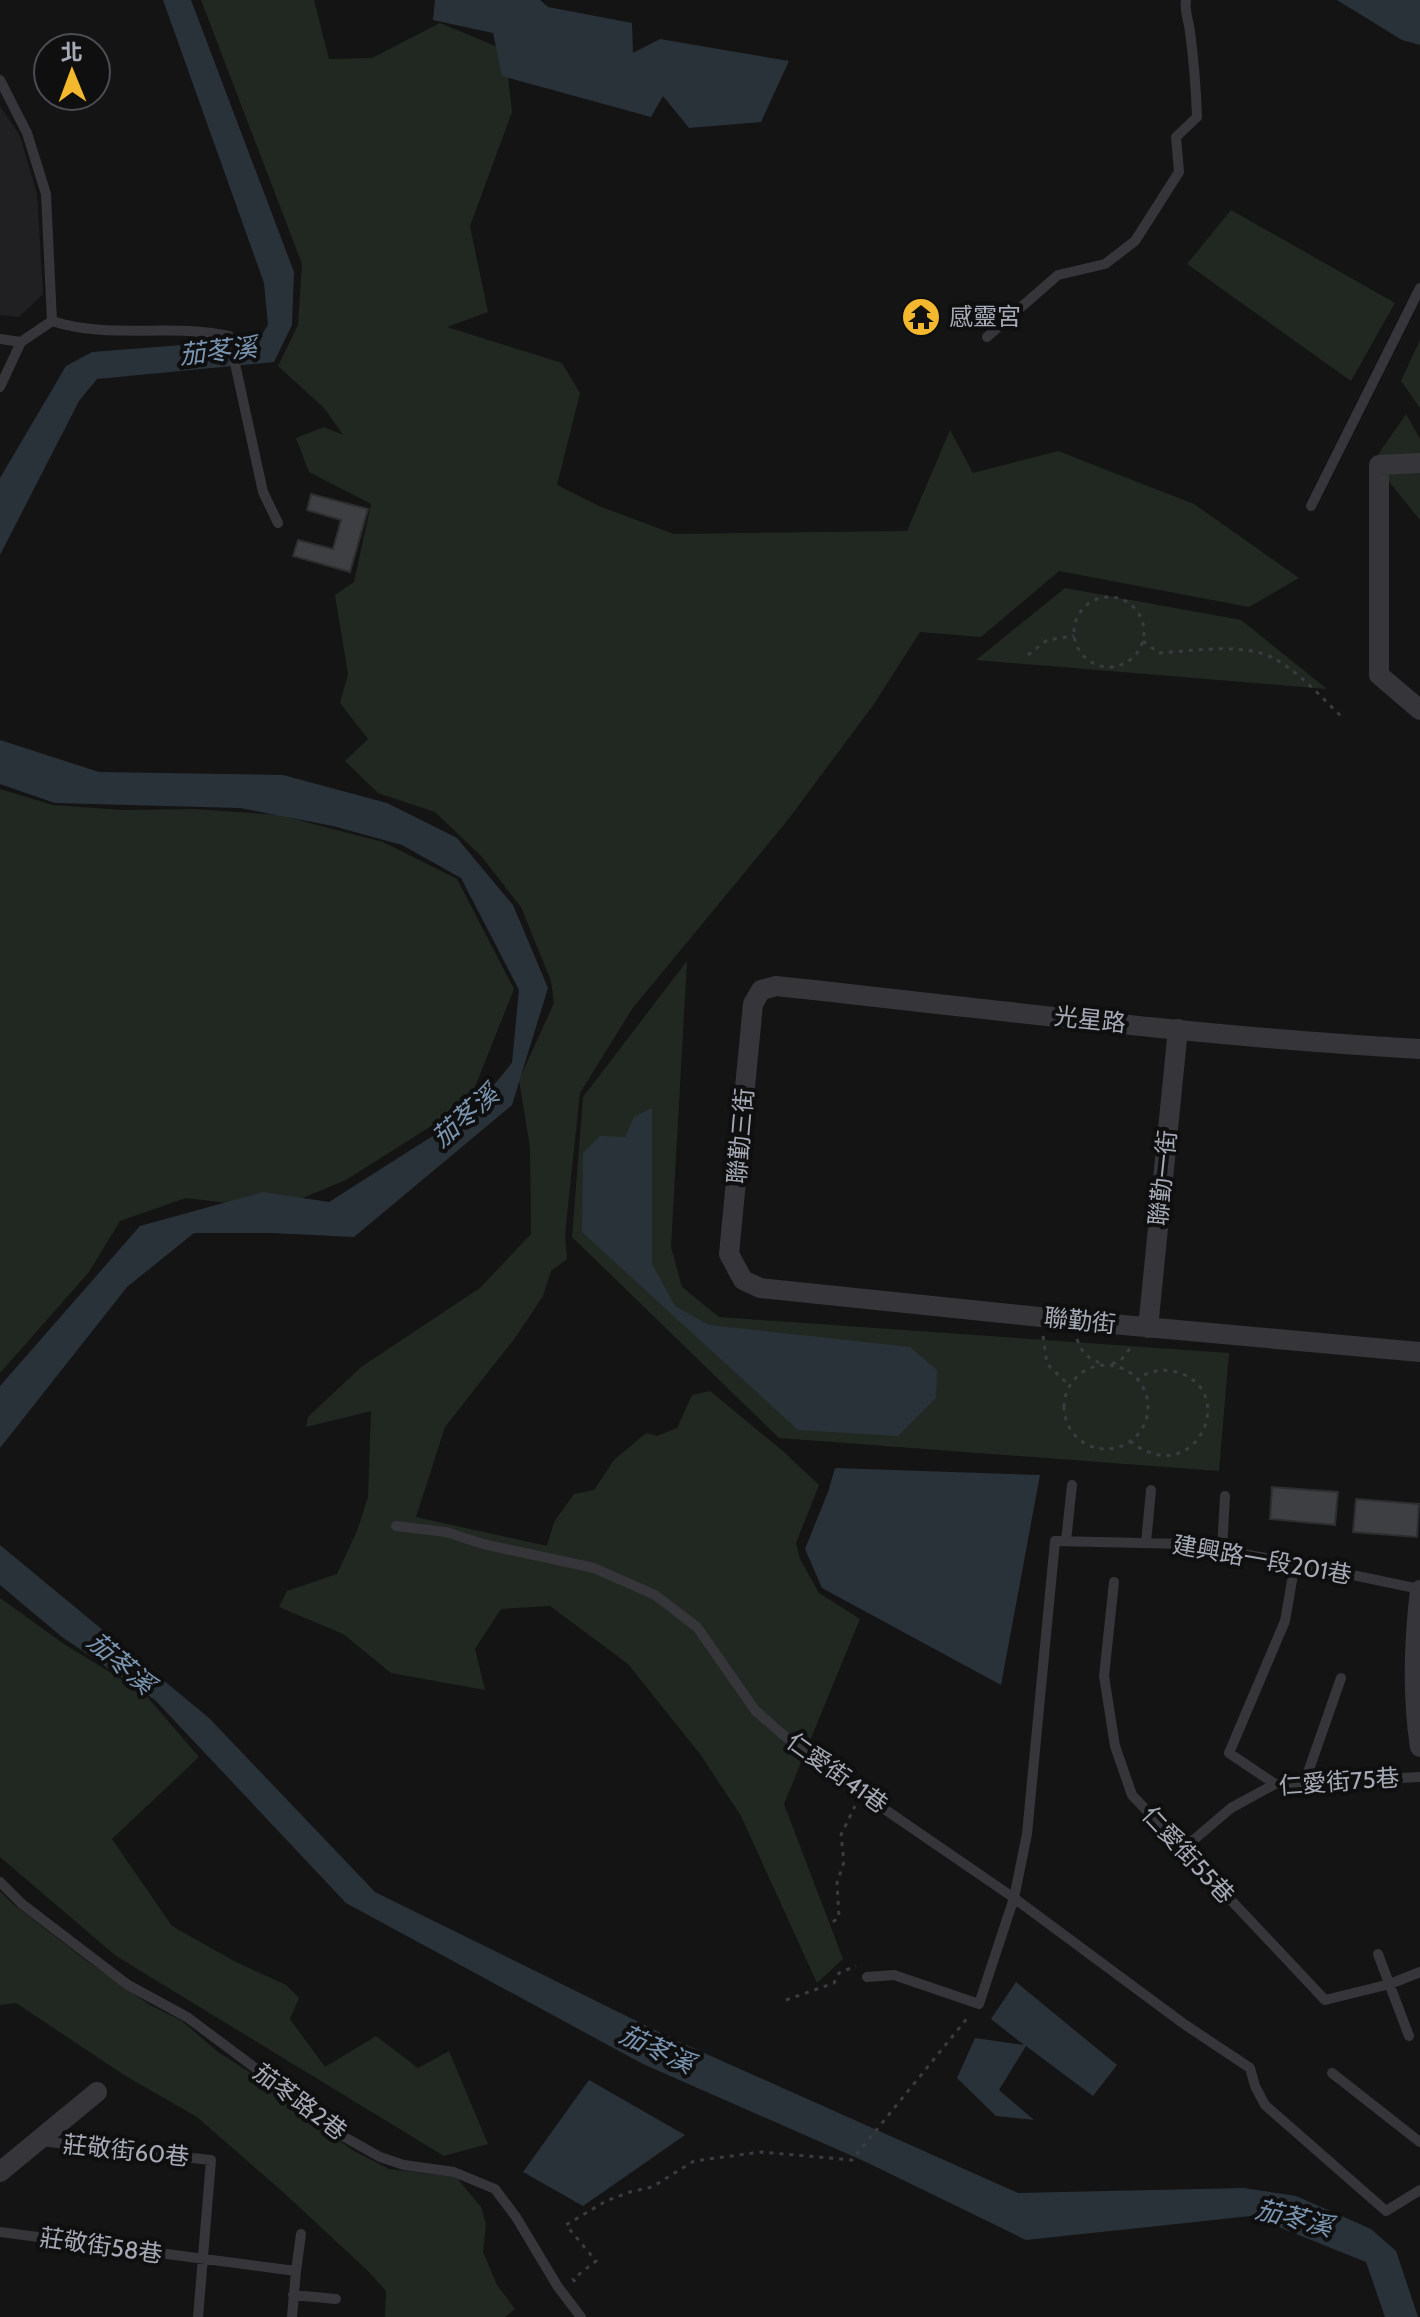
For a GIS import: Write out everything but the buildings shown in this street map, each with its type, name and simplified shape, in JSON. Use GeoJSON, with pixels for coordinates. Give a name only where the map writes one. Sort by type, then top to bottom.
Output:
{"type":"FeatureCollection","features":[{"type":"Feature","properties":{"kind":"street"},"geometry":{"type":"LineString","coordinates":[[1420,463],[1379,465],[1379,675],[1420,710]]}},
{"type":"Feature","properties":{"kind":"street","name":"光星路"},"geometry":{"type":"LineString","coordinates":[[761,990],[776,986],[1331,1044],[1420,1049]]}},
{"type":"Feature","properties":{"kind":"street","name":"聯勤三街"},"geometry":{"type":"LineString","coordinates":[[743,1280],[729,1254],[753,1004],[761,990]]}},
{"type":"Feature","properties":{"kind":"street","name":"聯勤一街"},"geometry":{"type":"LineString","coordinates":[[1142,1327],[1178,1029]]}},
{"type":"Feature","properties":{"kind":"street","name":"聯勤街"},"geometry":{"type":"LineString","coordinates":[[743,1280],[760,1288],[1043,1318],[1420,1352]]}},
{"type":"Feature","properties":{"kind":"street"},"geometry":{"type":"LineString","coordinates":[[1420,1590],[1416,1629],[1420,1747]]}},
{"type":"Feature","properties":{"kind":"street"},"geometry":{"type":"LineString","coordinates":[[2,2166],[97,2092]]}},
{"type":"Feature","properties":{"kind":"lane"},"geometry":{"type":"LineString","coordinates":[[987,337],[1058,275],[1105,264],[1135,241],[1179,172],[1176,137],[1197,117],[1186,0]]}},
{"type":"Feature","properties":{"kind":"lane"},"geometry":{"type":"LineString","coordinates":[[0,80],[27,133],[46,194],[52,321]]}},
{"type":"Feature","properties":{"kind":"lane"},"geometry":{"type":"LineString","coordinates":[[1311,506],[1420,288]]}},
{"type":"Feature","properties":{"kind":"lane"},"geometry":{"type":"LineString","coordinates":[[52,321],[75,329],[107,332],[186,330],[229,336],[263,492],[278,523]]}},
{"type":"Feature","properties":{"kind":"lane"},"geometry":{"type":"LineString","coordinates":[[0,387],[21,342],[52,321]]}},
{"type":"Feature","properties":{"kind":"lane"},"geometry":{"type":"LineString","coordinates":[[0,339],[21,342]]}},
{"type":"Feature","properties":{"kind":"lane"},"geometry":{"type":"LineString","coordinates":[[867,1977],[894,1975],[979,2004],[1014,1898],[1027,1834],[1061,1541],[1072,1485]]}},
{"type":"Feature","properties":{"kind":"lane"},"geometry":{"type":"LineString","coordinates":[[1146,1543],[1151,1490]]}},
{"type":"Feature","properties":{"kind":"lane"},"geometry":{"type":"LineString","coordinates":[[1222,1550],[1225,1496]]}},
{"type":"Feature","properties":{"kind":"lane","name":"仁愛街41巷"},"geometry":{"type":"LineString","coordinates":[[396,1526],[446,1532],[483,1544],[594,1568],[655,1595],[697,1627],[755,1710],[807,1756],[1014,1898],[1184,2024],[1250,2068],[1265,2105],[1386,2211],[1420,2190]]}},
{"type":"Feature","properties":{"kind":"lane","name":"建興路一段201巷"},"geometry":{"type":"LineString","coordinates":[[1061,1541],[1186,1544],[1420,1590]]}},
{"type":"Feature","properties":{"kind":"lane"},"geometry":{"type":"LineString","coordinates":[[1275,1784],[1229,1753],[1285,1621],[1295,1563]]}},
{"type":"Feature","properties":{"kind":"lane","name":"仁愛街55巷"},"geometry":{"type":"LineString","coordinates":[[1114,1582],[1104,1676],[1115,1746],[1132,1795],[1325,2000],[1390,1984],[1420,1972]]}},
{"type":"Feature","properties":{"kind":"lane"},"geometry":{"type":"LineString","coordinates":[[1305,1781],[1341,1678]]}},
{"type":"Feature","properties":{"kind":"lane","name":"仁愛街75巷"},"geometry":{"type":"LineString","coordinates":[[1183,1849],[1231,1808],[1275,1784],[1420,1777]]}},
{"type":"Feature","properties":{"kind":"lane","name":"茄苳路2巷"},"geometry":{"type":"LineString","coordinates":[[0,1882],[22,1904],[128,1985],[187,2017],[341,2135],[380,2157],[404,2165],[454,2172],[495,2189],[578,2314]]}},
{"type":"Feature","properties":{"kind":"lane"},"geometry":{"type":"LineString","coordinates":[[1378,1954],[1409,2036]]}},
{"type":"Feature","properties":{"kind":"lane"},"geometry":{"type":"LineString","coordinates":[[1332,2073],[1420,2142]]}},
{"type":"Feature","properties":{"kind":"lane","name":"莊敬街60巷"},"geometry":{"type":"LineString","coordinates":[[38,2141],[211,2160],[202,2259]]}},
{"type":"Feature","properties":{"kind":"lane","name":"莊敬街58巷"},"geometry":{"type":"LineString","coordinates":[[0,2232],[296,2271]]}},
{"type":"Feature","properties":{"kind":"lane"},"geometry":{"type":"LineString","coordinates":[[292,2317],[301,2234]]}},
{"type":"Feature","properties":{"kind":"lane"},"geometry":{"type":"LineString","coordinates":[[198,2317],[202,2259]]}},
{"type":"Feature","properties":{"kind":"lane"},"geometry":{"type":"LineString","coordinates":[[293,2295],[336,2299]]}},
{"type":"Feature","properties":{"kind":"path"},"geometry":{"type":"LineString","coordinates":[[1098,599],[1122,599],[1140,615],[1144,625],[1143,641],[1135,657],[1126,664],[1104,667],[1084,657],[1077,648],[1074,624],[1079,613],[1098,599]]}},
{"type":"Feature","properties":{"kind":"path"},"geometry":{"type":"LineString","coordinates":[[1028,655],[1047,640],[1074,636]]}},
{"type":"Feature","properties":{"kind":"path"},"geometry":{"type":"LineString","coordinates":[[1143,641],[1159,653],[1235,649],[1272,657],[1295,673],[1341,716]]}},
{"type":"Feature","properties":{"kind":"path"},"geometry":{"type":"LineString","coordinates":[[1043,1318],[1042,1346],[1047,1364],[1070,1386]]}},
{"type":"Feature","properties":{"kind":"path"},"geometry":{"type":"LineString","coordinates":[[1079,1321],[1077,1339],[1082,1353],[1093,1361],[1110,1365],[1123,1368],[1138,1379],[1148,1398],[1144,1425],[1130,1441],[1110,1449],[1096,1448],[1072,1432],[1066,1420],[1064,1405],[1070,1386],[1084,1371],[1110,1365],[1130,1351],[1142,1327]]}},
{"type":"Feature","properties":{"kind":"path"},"geometry":{"type":"LineString","coordinates":[[1130,1441],[1152,1455],[1166,1457],[1180,1454],[1202,1436],[1207,1423],[1208,1408],[1204,1395],[1196,1383],[1185,1375],[1171,1370],[1157,1370],[1138,1379]]}},
{"type":"Feature","properties":{"kind":"path"},"geometry":{"type":"LineString","coordinates":[[833,1922],[839,1917],[837,1883],[844,1862],[841,1835],[862,1792]]}},
{"type":"Feature","properties":{"kind":"path"},"geometry":{"type":"LineString","coordinates":[[786,2000],[834,1983],[839,1973],[857,1965],[867,1977]]}},
{"type":"Feature","properties":{"kind":"path"},"geometry":{"type":"LineString","coordinates":[[578,2314],[586,2301],[573,2279],[596,2261],[566,2225],[606,2201],[652,2187],[694,2161],[761,2152],[852,2160],[979,2004]]}},
{"type":"Feature","properties":{"kind":"shaded area"},"geometry":{"type":"Polygon","coordinates":[[[201,0],[314,0],[329,59],[372,58],[440,23],[505,50],[512,112],[470,226],[488,312],[447,327],[562,363],[580,393],[557,485],[599,506],[674,534],[907,531],[950,430],[973,473],[1058,451],[1194,504],[1299,578],[1249,607],[1059,571],[981,637],[920,632],[874,704],[787,821],[632,1009],[580,1093],[565,1234],[567,1259],[551,1271],[543,1296],[515,1338],[445,1427],[416,1517],[547,1546],[554,1522],[574,1494],[594,1490],[614,1460],[646,1433],[657,1436],[677,1428],[692,1395],[710,1391],[819,1485],[796,1543],[800,1559],[819,1593],[860,1619],[784,1804],[843,1959],[817,1983],[741,1816],[700,1754],[628,1664],[550,1606],[501,1609],[475,1649],[485,1690],[391,1673],[343,1634],[279,1607],[287,1591],[337,1574],[357,1531],[368,1497],[371,1411],[306,1427],[308,1417],[361,1367],[480,1288],[531,1234],[530,1147],[519,1080],[554,1003],[551,981],[521,907],[481,856],[435,812],[378,793],[345,761],[368,739],[340,703],[348,674],[335,595],[354,582],[371,504],[309,472],[296,438],[324,427],[343,435],[325,409],[278,366],[298,325],[302,264],[201,0]]]}},
{"type":"Feature","properties":{"kind":"shaded area"},"geometry":{"type":"Polygon","coordinates":[[[0,106],[20,136],[37,194],[43,294],[19,317],[0,315],[0,106]]]}},
{"type":"Feature","properties":{"kind":"shaded area"},"geometry":{"type":"Polygon","coordinates":[[[1231,210],[1395,303],[1351,381],[1187,264],[1231,210]]]}},
{"type":"Feature","properties":{"kind":"shaded area"},"geometry":{"type":"Polygon","coordinates":[[[1420,340],[1420,408],[1401,381],[1420,340]]]}},
{"type":"Feature","properties":{"kind":"shaded area"},"geometry":{"type":"Polygon","coordinates":[[[1406,414],[1420,439],[1420,520],[1373,462],[1406,414]]]}},
{"type":"Feature","properties":{"kind":"shaded area"},"geometry":{"type":"Polygon","coordinates":[[[1065,588],[1241,620],[1327,689],[976,660],[1065,588]]]}},
{"type":"Feature","properties":{"kind":"shaded area"},"geometry":{"type":"Polygon","coordinates":[[[0,789],[53,805],[279,815],[383,842],[457,879],[514,989],[469,1102],[346,1180],[276,1209],[186,1198],[120,1221],[89,1272],[0,1373],[0,789]]]}},
{"type":"Feature","properties":{"kind":"shaded area"},"geometry":{"type":"Polygon","coordinates":[[[687,961],[671,1247],[682,1287],[719,1317],[1229,1353],[1219,1471],[779,1438],[572,1237],[583,1097],[687,961]]]}},
{"type":"Feature","properties":{"kind":"shaded area"},"geometry":{"type":"Polygon","coordinates":[[[0,1598],[64,1644],[144,1693],[199,1757],[112,1839],[172,1926],[234,1961],[286,1985],[299,1998],[290,2019],[325,2067],[376,2036],[418,2068],[449,2051],[488,2144],[444,2156],[116,1956],[0,1857],[0,1598]]]}},
{"type":"Feature","properties":{"kind":"shaded area"},"geometry":{"type":"Polygon","coordinates":[[[0,1891],[87,1961],[150,2005],[182,2021],[218,2052],[263,2081],[352,2150],[389,2169],[456,2177],[481,2207],[486,2224],[483,2252],[497,2285],[515,2309],[505,2317],[385,2317],[386,2291],[367,2270],[197,2117],[124,2075],[16,2003],[0,2005],[0,1891]]]}},
{"type":"Feature","properties":{"kind":"water","name":"茄苳溪"},"geometry":{"type":"Polygon","coordinates":[[[163,0],[191,0],[294,272],[292,325],[274,362],[97,379],[79,401],[0,555],[0,478],[66,366],[92,352],[259,339],[268,325],[264,283],[163,0]]]}},
{"type":"Feature","properties":{"kind":"water"},"geometry":{"type":"Polygon","coordinates":[[[435,0],[540,0],[548,7],[632,23],[633,53],[660,39],[789,61],[761,122],[689,128],[663,96],[651,117],[502,76],[493,33],[433,20],[435,0]]]}},
{"type":"Feature","properties":{"kind":"water"},"geometry":{"type":"Polygon","coordinates":[[[1337,0],[1420,0],[1420,45],[1402,40],[1337,0]]]}},
{"type":"Feature","properties":{"kind":"water","name":"茄苳溪"},"geometry":{"type":"Polygon","coordinates":[[[0,740],[99,772],[283,775],[387,803],[457,838],[513,905],[548,988],[512,1105],[354,1237],[194,1233],[127,1287],[0,1448],[0,1386],[140,1226],[263,1192],[329,1202],[472,1111],[512,1063],[519,990],[461,878],[402,845],[333,826],[240,808],[55,803],[0,784],[0,740]]]}},
{"type":"Feature","properties":{"kind":"water"},"geometry":{"type":"Polygon","coordinates":[[[652,1108],[652,1264],[675,1306],[709,1325],[910,1347],[937,1370],[936,1398],[898,1436],[798,1430],[582,1232],[583,1153],[600,1136],[625,1137],[634,1117],[652,1108]]]}},
{"type":"Feature","properties":{"kind":"water"},"geometry":{"type":"Polygon","coordinates":[[[835,1468],[1040,1475],[1001,1685],[822,1588],[805,1549],[835,1468]]]}},
{"type":"Feature","properties":{"kind":"water","name":"茄苳溪"},"geometry":{"type":"Polygon","coordinates":[[[0,1545],[209,1718],[375,1892],[675,2040],[1018,2193],[1244,2188],[1296,2196],[1371,2229],[1396,2251],[1418,2317],[1385,2317],[1366,2262],[1251,2216],[1026,2240],[866,2162],[643,2064],[346,1903],[155,1700],[62,1637],[0,1585],[0,1545]]]}},
{"type":"Feature","properties":{"kind":"water"},"geometry":{"type":"Polygon","coordinates":[[[1016,1982],[1117,2065],[1093,2096],[1026,2046],[999,2090],[1034,2120],[996,2116],[957,2078],[975,2038],[1024,2045],[991,2019],[1016,1982]]]}},
{"type":"Feature","properties":{"kind":"water"},"geometry":{"type":"Polygon","coordinates":[[[589,2080],[685,2135],[583,2206],[523,2172],[589,2080]]]}},
{"type":"Feature","properties":{"kind":"place","name":"感靈宮"},"geometry":{"type":"Point","coordinates":[921,317]}}]}
